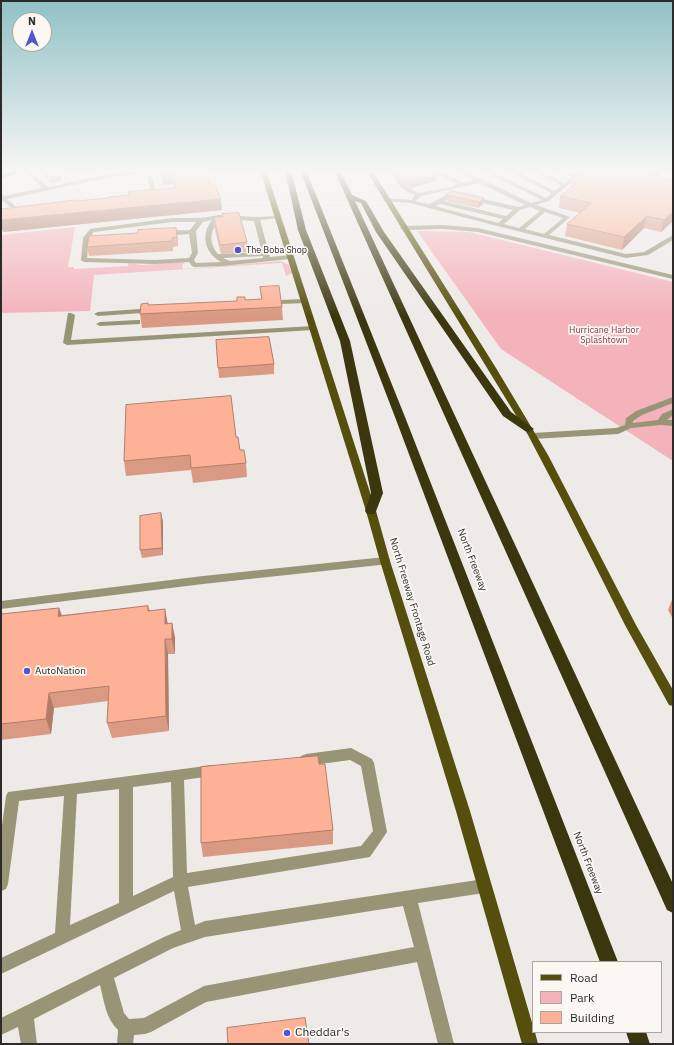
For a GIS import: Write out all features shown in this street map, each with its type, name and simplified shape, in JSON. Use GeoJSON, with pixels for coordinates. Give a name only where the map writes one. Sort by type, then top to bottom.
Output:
{"type":"FeatureCollection","features":[{"type":"Feature","properties":{"kind":"highway"},"geometry":{"type":"LineString","coordinates":[[299,219],[302,230],[345,341],[377,493],[371,511]]}},
{"type":"Feature","properties":{"kind":"highway","name":"North Freeway"},"geometry":{"type":"LineString","coordinates":[[322,219],[609,961]]}},
{"type":"Feature","properties":{"kind":"highway"},"geometry":{"type":"LineString","coordinates":[[359,219],[673,904]]}},
{"type":"Feature","properties":{"kind":"highway"},"geometry":{"type":"LineString","coordinates":[[373,219],[380,232],[508,414],[531,432]]}},
{"type":"Feature","properties":{"kind":"highway"},"geometry":{"type":"LineString","coordinates":[[636,1033],[640,1044]]}},
{"type":"Feature","properties":{"kind":"main road","name":"North Freeway Frontage Road"},"geometry":{"type":"LineString","coordinates":[[278,219],[371,511],[385,561],[463,811],[530,1044]]}},
{"type":"Feature","properties":{"kind":"main road"},"geometry":{"type":"LineString","coordinates":[[397,219],[468,328],[531,432],[584,531],[617,600],[673,701]]}},
{"type":"Feature","properties":{"kind":"lane"},"geometry":{"type":"LineString","coordinates":[[191,260],[156,262],[84,260],[86,240],[92,230],[172,220],[212,219]]}},
{"type":"Feature","properties":{"kind":"lane"},"geometry":{"type":"LineString","coordinates":[[218,219],[212,224],[209,230],[209,240],[212,253],[219,260],[231,263]]}},
{"type":"Feature","properties":{"kind":"lane"},"geometry":{"type":"LineString","coordinates":[[248,219],[257,219],[266,257]]}},
{"type":"Feature","properties":{"kind":"lane"},"geometry":{"type":"LineString","coordinates":[[477,219],[626,256],[646,254],[673,237]]}},
{"type":"Feature","properties":{"kind":"lane"},"geometry":{"type":"LineString","coordinates":[[499,225],[506,219]]}},
{"type":"Feature","properties":{"kind":"lane"},"geometry":{"type":"LineString","coordinates":[[520,230],[534,219]]}},
{"type":"Feature","properties":{"kind":"lane"},"geometry":{"type":"LineString","coordinates":[[545,236],[565,219]]}},
{"type":"Feature","properties":{"kind":"lane"},"geometry":{"type":"LineString","coordinates":[[191,260],[195,254],[192,232],[201,220]]}},
{"type":"Feature","properties":{"kind":"lane"},"geometry":{"type":"LineString","coordinates":[[403,228],[443,227],[478,230],[673,278]]}},
{"type":"Feature","properties":{"kind":"lane"},"geometry":{"type":"LineString","coordinates":[[155,232],[170,231],[178,233]]}},
{"type":"Feature","properties":{"kind":"lane"},"geometry":{"type":"LineString","coordinates":[[168,236],[178,233],[192,232]]}},
{"type":"Feature","properties":{"kind":"lane"},"geometry":{"type":"LineString","coordinates":[[86,240],[94,239]]}},
{"type":"Feature","properties":{"kind":"lane"},"geometry":{"type":"LineString","coordinates":[[628,267],[636,255]]}},
{"type":"Feature","properties":{"kind":"lane"},"geometry":{"type":"LineString","coordinates":[[215,256],[290,257]]}},
{"type":"Feature","properties":{"kind":"lane"},"geometry":{"type":"LineString","coordinates":[[191,260],[194,265],[231,263],[266,257]]}},
{"type":"Feature","properties":{"kind":"lane"},"geometry":{"type":"LineString","coordinates":[[280,302],[304,301]]}},
{"type":"Feature","properties":{"kind":"lane"},"geometry":{"type":"LineString","coordinates":[[98,314],[161,309]]}},
{"type":"Feature","properties":{"kind":"lane"},"geometry":{"type":"LineString","coordinates":[[100,324],[137,325],[138,311]]}},
{"type":"Feature","properties":{"kind":"lane"},"geometry":{"type":"LineString","coordinates":[[71,315],[67,343],[313,328]]}},
{"type":"Feature","properties":{"kind":"lane"},"geometry":{"type":"LineString","coordinates":[[630,426],[629,420],[639,413],[673,400]]}},
{"type":"Feature","properties":{"kind":"lane"},"geometry":{"type":"LineString","coordinates":[[661,422],[665,416],[673,412]]}},
{"type":"Feature","properties":{"kind":"lane"},"geometry":{"type":"LineString","coordinates":[[531,432],[612,432],[630,426],[661,422],[673,423]]}},
{"type":"Feature","properties":{"kind":"lane"},"geometry":{"type":"LineString","coordinates":[[1,605],[189,582],[385,561]]}},
{"type":"Feature","properties":{"kind":"lane"},"geometry":{"type":"LineString","coordinates":[[1,966],[180,881],[365,852],[380,832],[367,763],[351,754],[295,761]]}},
{"type":"Feature","properties":{"kind":"lane"},"geometry":{"type":"LineString","coordinates":[[1,884],[13,796],[224,770]]}},
{"type":"Feature","properties":{"kind":"lane"},"geometry":{"type":"LineString","coordinates":[[177,776],[180,881],[190,934]]}},
{"type":"Feature","properties":{"kind":"lane"},"geometry":{"type":"LineString","coordinates":[[126,782],[126,907]]}},
{"type":"Feature","properties":{"kind":"lane"},"geometry":{"type":"LineString","coordinates":[[62,937],[71,789]]}},
{"type":"Feature","properties":{"kind":"lane"},"geometry":{"type":"LineString","coordinates":[[1,1027],[169,942],[205,929],[484,886]]}},
{"type":"Feature","properties":{"kind":"lane"},"geometry":{"type":"LineString","coordinates":[[409,898],[446,1044]]}},
{"type":"Feature","properties":{"kind":"lane"},"geometry":{"type":"LineString","coordinates":[[126,1028],[145,1026],[204,994],[423,953]]}},
{"type":"Feature","properties":{"kind":"lane"},"geometry":{"type":"LineString","coordinates":[[105,974],[117,1018],[126,1028],[125,1044]]}},
{"type":"Feature","properties":{"kind":"lane"},"geometry":{"type":"LineString","coordinates":[[25,1015],[29,1044]]}},
{"type":"Feature","properties":{"kind":"green space"},"geometry":{"type":"Polygon","coordinates":[[[75,227],[68,267],[74,267],[74,269],[128,266],[129,263],[142,265],[182,262],[185,263],[182,265],[183,269],[281,261],[289,265],[292,273],[286,276],[282,263],[94,275],[90,311],[1,313],[1,235],[75,227]]]}},
{"type":"Feature","properties":{"kind":"green space","name":"Hurricane Harbor Splashtown"},"geometry":{"type":"Polygon","coordinates":[[[417,231],[469,232],[673,282],[673,461],[501,349],[417,231]]]}},
{"type":"Feature","properties":{"kind":"building"},"geometry":{"type":"Polygon","coordinates":[[[214,219],[241,219],[247,242],[220,245],[214,219]]]}},
{"type":"Feature","properties":{"kind":"building"},"geometry":{"type":"Polygon","coordinates":[[[573,219],[644,219],[624,237],[567,224],[573,219]]]}},
{"type":"Feature","properties":{"kind":"building"},"geometry":{"type":"Polygon","coordinates":[[[176,228],[177,237],[172,238],[172,241],[87,247],[89,236],[138,233],[138,230],[176,228]]]}},
{"type":"Feature","properties":{"kind":"building"},"geometry":{"type":"Polygon","coordinates":[[[279,286],[282,307],[140,314],[141,304],[148,303],[148,305],[237,301],[237,297],[245,297],[245,300],[262,299],[260,287],[279,286]]]}},
{"type":"Feature","properties":{"kind":"building"},"geometry":{"type":"Polygon","coordinates":[[[269,337],[274,364],[218,368],[216,340],[269,337]]]}},
{"type":"Feature","properties":{"kind":"building"},"geometry":{"type":"Polygon","coordinates":[[[231,396],[236,437],[238,437],[240,450],[244,450],[246,463],[191,468],[190,455],[124,461],[126,405],[231,396]]]}},
{"type":"Feature","properties":{"kind":"building"},"geometry":{"type":"Polygon","coordinates":[[[161,513],[162,548],[140,550],[140,516],[161,513]]]}},
{"type":"Feature","properties":{"kind":"building"},"geometry":{"type":"Polygon","coordinates":[[[148,606],[148,611],[165,609],[165,624],[172,623],[172,639],[165,639],[166,716],[107,723],[109,686],[49,693],[46,719],[1,724],[1,614],[59,608],[58,616],[148,606]]]}},
{"type":"Feature","properties":{"kind":"building"},"geometry":{"type":"Polygon","coordinates":[[[318,756],[319,764],[325,764],[333,830],[201,843],[201,767],[318,756]]]}},
{"type":"Feature","properties":{"kind":"building"},"geometry":{"type":"Polygon","coordinates":[[[305,1018],[309,1044],[228,1044],[227,1028],[305,1018]]]}},
{"type":"Feature","properties":{"kind":"place","name":"The Boba Shop"},"geometry":{"type":"Point","coordinates":[238,250]}},
{"type":"Feature","properties":{"kind":"place","name":"AutoNation"},"geometry":{"type":"Point","coordinates":[27,671]}},
{"type":"Feature","properties":{"kind":"place","name":"Cheddar's"},"geometry":{"type":"Point","coordinates":[287,1033]}}]}
